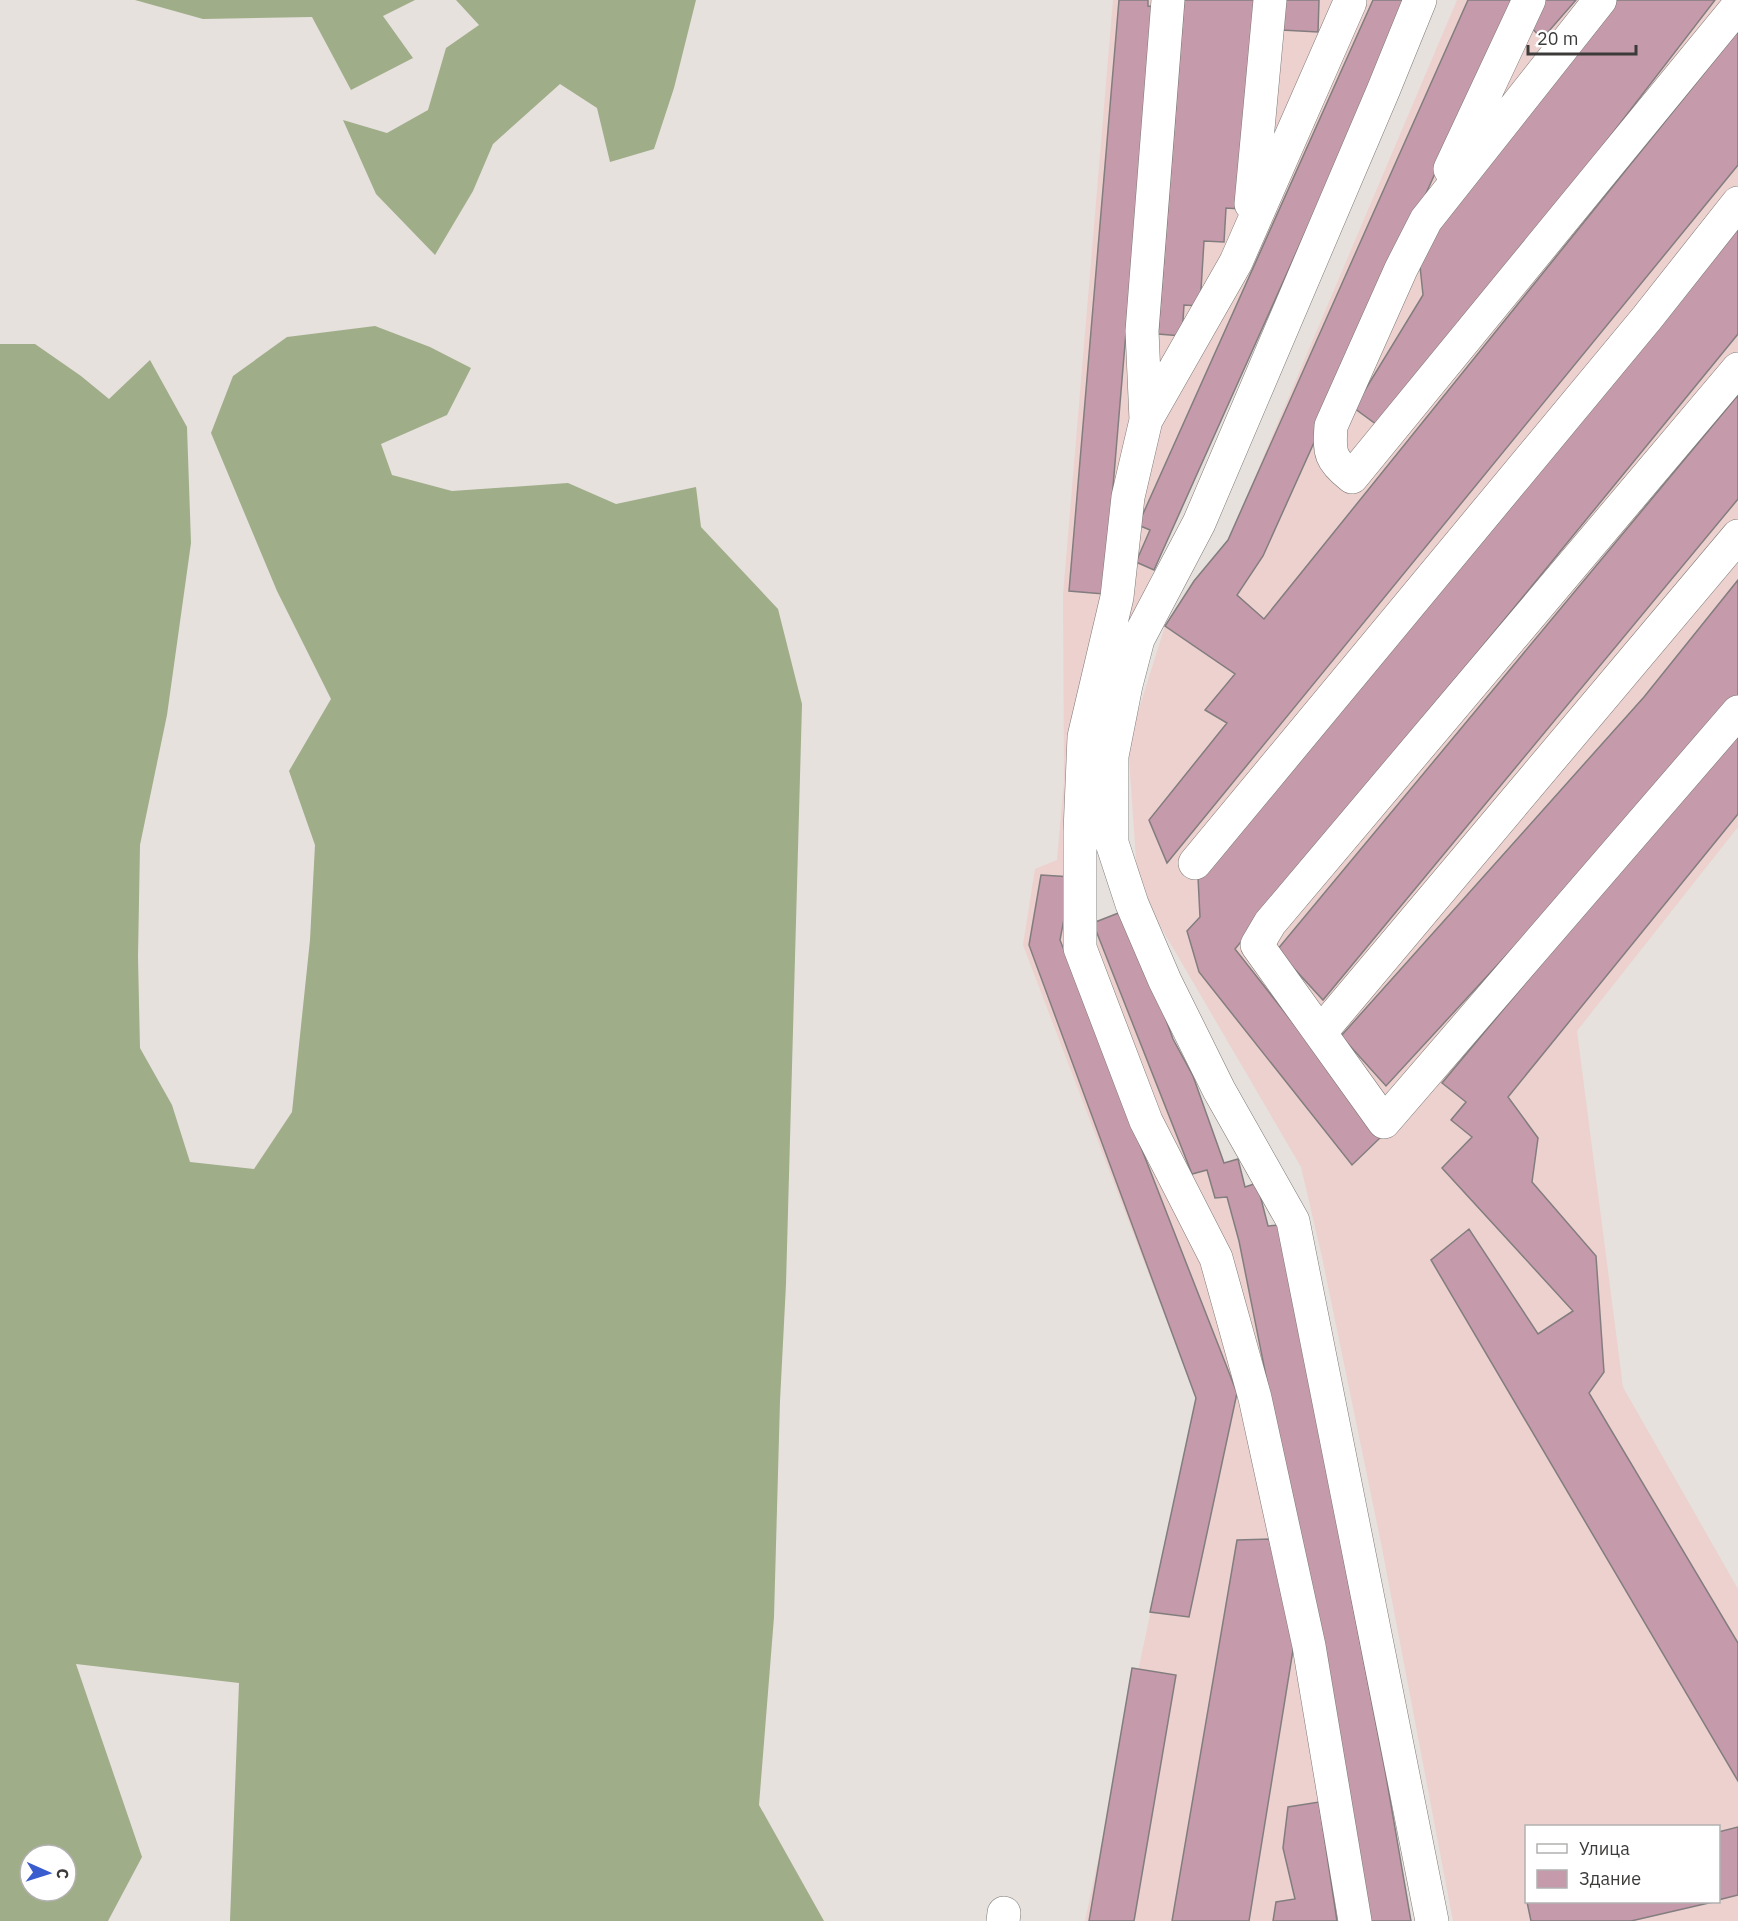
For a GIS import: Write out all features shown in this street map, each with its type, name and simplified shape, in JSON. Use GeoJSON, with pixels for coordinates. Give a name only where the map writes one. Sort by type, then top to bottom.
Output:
{"type":"FeatureCollection","features":[{"type":"Feature","properties":{"kind":"lane"},"geometry":{"type":"LineString","coordinates":[[1168,0],[1142,331],[1146,420],[1128,498],[1118,597],[1084,737],[1080,832],[1080,948],[1146,1121],[1216,1258],[1255,1398],[1309,1646],[1355,1921]]}},
{"type":"Feature","properties":{"kind":"lane"},"geometry":{"type":"LineString","coordinates":[[1248,234],[1270,0]]}},
{"type":"Feature","properties":{"kind":"lane"},"geometry":{"type":"LineString","coordinates":[[1420,0],[1198,523],[1138,639],[1112,756],[1112,843],[1131,904],[1165,981],[1219,1090],[1293,1221],[1432,1921]]}},
{"type":"Feature","properties":{"kind":"lane"},"geometry":{"type":"LineString","coordinates":[[1529,0],[1401,269],[1331,426],[1330,450],[1339,467],[1352,477],[1738,6]]}},
{"type":"Feature","properties":{"kind":"lane"},"geometry":{"type":"LineString","coordinates":[[1426,220],[1600,0]]}},
{"type":"Feature","properties":{"kind":"lane"},"geometry":{"type":"LineString","coordinates":[[1146,420],[1236,262],[1350,2]]}},
{"type":"Feature","properties":{"kind":"lane"},"geometry":{"type":"LineString","coordinates":[[1195,863],[1639,327],[1738,203]]}},
{"type":"Feature","properties":{"kind":"lane"},"geometry":{"type":"LineString","coordinates":[[1738,369],[1270,923],[1257,945],[1384,1122],[1738,712]]}},
{"type":"Feature","properties":{"kind":"lane"},"geometry":{"type":"LineString","coordinates":[[1320,1033],[1738,536]]}},
{"type":"Feature","properties":{"kind":"shaded area"},"geometry":{"type":"Polygon","coordinates":[[[1113,0],[1402,0],[1408,3],[1154,570],[1117,658],[1104,737],[1093,922],[1126,910],[1173,1039],[1193,1076],[1224,1163],[1238,1159],[1245,1187],[1257,1183],[1268,1226],[1279,1225],[1385,1770],[1411,1921],[1085,1921],[1196,1398],[1023,945],[1035,869],[1057,860],[1064,781],[1063,595],[1113,0]]]}},
{"type":"Feature","properties":{"kind":"shaded area"},"geometry":{"type":"Polygon","coordinates":[[[1457,0],[1738,0],[1738,827],[1577,1031],[1623,1387],[1738,1589],[1738,1921],[1453,1921],[1382,1548],[1322,1257],[1301,1167],[1138,888],[1128,744],[1165,626],[1194,581],[1228,540],[1457,0]]]}},
{"type":"Feature","properties":{"kind":"green space"},"geometry":{"type":"Polygon","coordinates":[[[135,0],[415,0],[383,16],[413,58],[351,90],[312,17],[203,19],[135,0]]]}},
{"type":"Feature","properties":{"kind":"green space"},"geometry":{"type":"Polygon","coordinates":[[[456,0],[696,0],[674,88],[654,149],[610,162],[597,108],[560,84],[493,144],[473,191],[435,255],[376,194],[343,120],[387,133],[428,110],[446,48],[479,25],[456,0]]]}},
{"type":"Feature","properties":{"kind":"green space"},"geometry":{"type":"Polygon","coordinates":[[[375,326],[430,347],[471,368],[447,415],[381,444],[392,475],[452,491],[568,483],[616,504],[696,487],[701,527],[778,609],[802,704],[774,1617],[759,1805],[824,1921],[230,1921],[239,1683],[76,1664],[142,1857],[108,1921],[0,1921],[0,344],[35,344],[109,399],[150,360],[187,427],[191,543],[167,715],[140,845],[138,957],[140,1048],[172,1105],[190,1162],[254,1169],[292,1112],[310,940],[315,845],[289,771],[331,699],[277,591],[211,433],[233,376],[287,337],[375,326]]]}},
{"type":"Feature","properties":{"kind":"building"},"geometry":{"type":"Polygon","coordinates":[[[1119,0],[1148,0],[1148,6],[1160,7],[1137,201],[1104,594],[1069,591],[1119,0]]]}},
{"type":"Feature","properties":{"kind":"building"},"geometry":{"type":"Polygon","coordinates":[[[1184,0],[1257,0],[1241,209],[1226,208],[1224,242],[1204,241],[1200,306],[1184,305],[1182,336],[1158,334],[1184,0]]]}},
{"type":"Feature","properties":{"kind":"building"},"geometry":{"type":"Polygon","coordinates":[[[1284,0],[1319,0],[1318,32],[1282,30],[1284,0]]]}},
{"type":"Feature","properties":{"kind":"building"},"geometry":{"type":"Polygon","coordinates":[[[1373,0],[1402,0],[1408,3],[1154,570],[1136,562],[1150,530],[1138,525],[1373,0]]]}},
{"type":"Feature","properties":{"kind":"building"},"geometry":{"type":"Polygon","coordinates":[[[1468,0],[1513,0],[1263,556],[1237,595],[1264,619],[1738,31],[1738,165],[1167,863],[1149,820],[1227,723],[1205,710],[1235,674],[1165,626],[1194,581],[1228,540],[1468,0]]]}},
{"type":"Feature","properties":{"kind":"building"},"geometry":{"type":"Polygon","coordinates":[[[1542,0],[1576,0],[1542,39],[1528,24],[1542,0]]]}},
{"type":"Feature","properties":{"kind":"building"},"geometry":{"type":"Polygon","coordinates":[[[1617,0],[1715,0],[1384,430],[1354,408],[1423,295],[1418,247],[1617,0]]]}},
{"type":"Feature","properties":{"kind":"building"},"geometry":{"type":"Polygon","coordinates":[[[1738,227],[1738,334],[1235,949],[1382,1136],[1352,1165],[1199,972],[1187,931],[1200,917],[1198,877],[1738,227]]]}},
{"type":"Feature","properties":{"kind":"building"},"geometry":{"type":"Polygon","coordinates":[[[1738,395],[1738,499],[1323,1000],[1277,950],[1738,395]]]}},
{"type":"Feature","properties":{"kind":"building"},"geometry":{"type":"Polygon","coordinates":[[[1738,580],[1738,696],[1697,748],[1386,1086],[1341,1036],[1644,697],[1738,580]]]}},
{"type":"Feature","properties":{"kind":"building"},"geometry":{"type":"Polygon","coordinates":[[[1738,728],[1738,814],[1508,1097],[1538,1138],[1532,1182],[1596,1256],[1604,1372],[1589,1393],[1738,1643],[1738,1781],[1431,1260],[1469,1229],[1538,1334],[1573,1311],[1442,1168],[1472,1137],[1451,1120],[1466,1102],[1442,1083],[1738,728]]]}},
{"type":"Feature","properties":{"kind":"building"},"geometry":{"type":"Polygon","coordinates":[[[1041,875],[1072,877],[1060,940],[1237,1393],[1189,1617],[1150,1612],[1196,1398],[1029,945],[1041,875]]]}},
{"type":"Feature","properties":{"kind":"building"},"geometry":{"type":"Polygon","coordinates":[[[1126,910],[1173,1039],[1193,1076],[1224,1163],[1238,1159],[1245,1187],[1257,1183],[1268,1226],[1279,1225],[1385,1770],[1411,1921],[1369,1921],[1348,1786],[1239,1241],[1227,1197],[1215,1198],[1207,1170],[1192,1174],[1093,923],[1126,910]]]}},
{"type":"Feature","properties":{"kind":"building"},"geometry":{"type":"Polygon","coordinates":[[[1271,1539],[1294,1644],[1249,1921],[1172,1921],[1237,1540],[1271,1539]]]}},
{"type":"Feature","properties":{"kind":"building"},"geometry":{"type":"Polygon","coordinates":[[[1132,1668],[1176,1675],[1134,1921],[1089,1921],[1132,1668]]]}},
{"type":"Feature","properties":{"kind":"building"},"geometry":{"type":"Polygon","coordinates":[[[1319,1802],[1337,1921],[1273,1921],[1276,1902],[1295,1899],[1283,1848],[1288,1807],[1319,1802]]]}},
{"type":"Feature","properties":{"kind":"building"},"geometry":{"type":"Polygon","coordinates":[[[1738,1827],[1738,1895],[1720,1900],[1720,1832],[1738,1827]]]}},
{"type":"Feature","properties":{"kind":"building"},"geometry":{"type":"Polygon","coordinates":[[[1527,1903],[1709,1903],[1631,1921],[1531,1921],[1527,1903]]]}}]}
